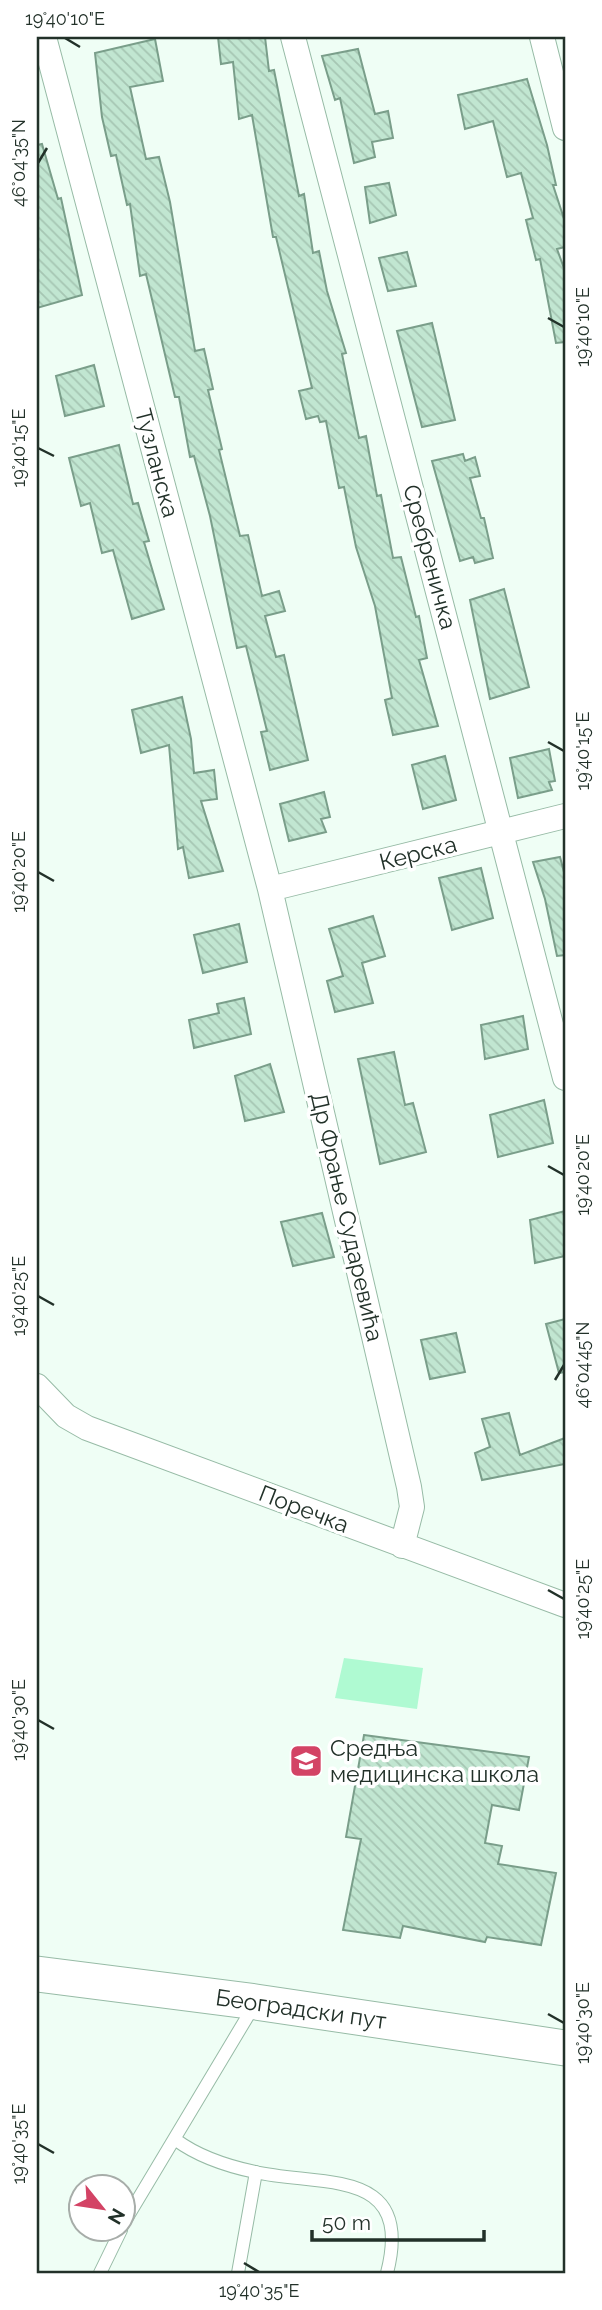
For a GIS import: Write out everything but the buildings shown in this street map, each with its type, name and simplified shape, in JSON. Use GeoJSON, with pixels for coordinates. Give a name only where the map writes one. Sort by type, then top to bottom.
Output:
{"type":"FeatureCollection","features":[{"type":"Feature","properties":{"kind":"main road","name":"Београдски пут"},"geometry":{"type":"LineString","coordinates":[[37,1974],[256,2002],[565,2048]]}},
{"type":"Feature","properties":{"kind":"street","name":"Тузланска"},"geometry":{"type":"LineString","coordinates":[[44,37],[270,889]]}},
{"type":"Feature","properties":{"kind":"street","name":"Сребреничка"},"geometry":{"type":"LineString","coordinates":[[293,37],[565,1078]]}},
{"type":"Feature","properties":{"kind":"street"},"geometry":{"type":"LineString","coordinates":[[542,37],[565,128]]}},
{"type":"Feature","properties":{"kind":"street","name":"Керска"},"geometry":{"type":"LineString","coordinates":[[270,889],[565,816]]}},
{"type":"Feature","properties":{"kind":"street","name":"Др Фрање Сударевића"},"geometry":{"type":"LineString","coordinates":[[270,889],[409,1487],[412,1507],[402,1546]]}},
{"type":"Feature","properties":{"kind":"street","name":"Поречка"},"geometry":{"type":"LineString","coordinates":[[44,1393],[66,1416],[87,1428],[565,1605]]}},
{"type":"Feature","properties":{"kind":"lane"},"geometry":{"type":"LineString","coordinates":[[136,2205],[256,2002]]}},
{"type":"Feature","properties":{"kind":"lane"},"geometry":{"type":"LineString","coordinates":[[176,2140],[196,2155],[256,2172],[348,2184],[379,2200],[393,2228],[393,2249],[387,2273]]}},
{"type":"Feature","properties":{"kind":"lane"},"geometry":{"type":"LineString","coordinates":[[238,2273],[256,2172]]}},
{"type":"Feature","properties":{"kind":"lane"},"geometry":{"type":"LineString","coordinates":[[100,2273],[114,2244]]}},
{"type":"Feature","properties":{"kind":"green space"},"geometry":{"type":"Polygon","coordinates":[[[344,1658],[423,1668],[417,1709],[335,1698],[344,1658]]]}},
{"type":"Feature","properties":{"kind":"place","name":"Средња медицинска школа"},"geometry":{"type":"Point","coordinates":[306,1761]}}]}
